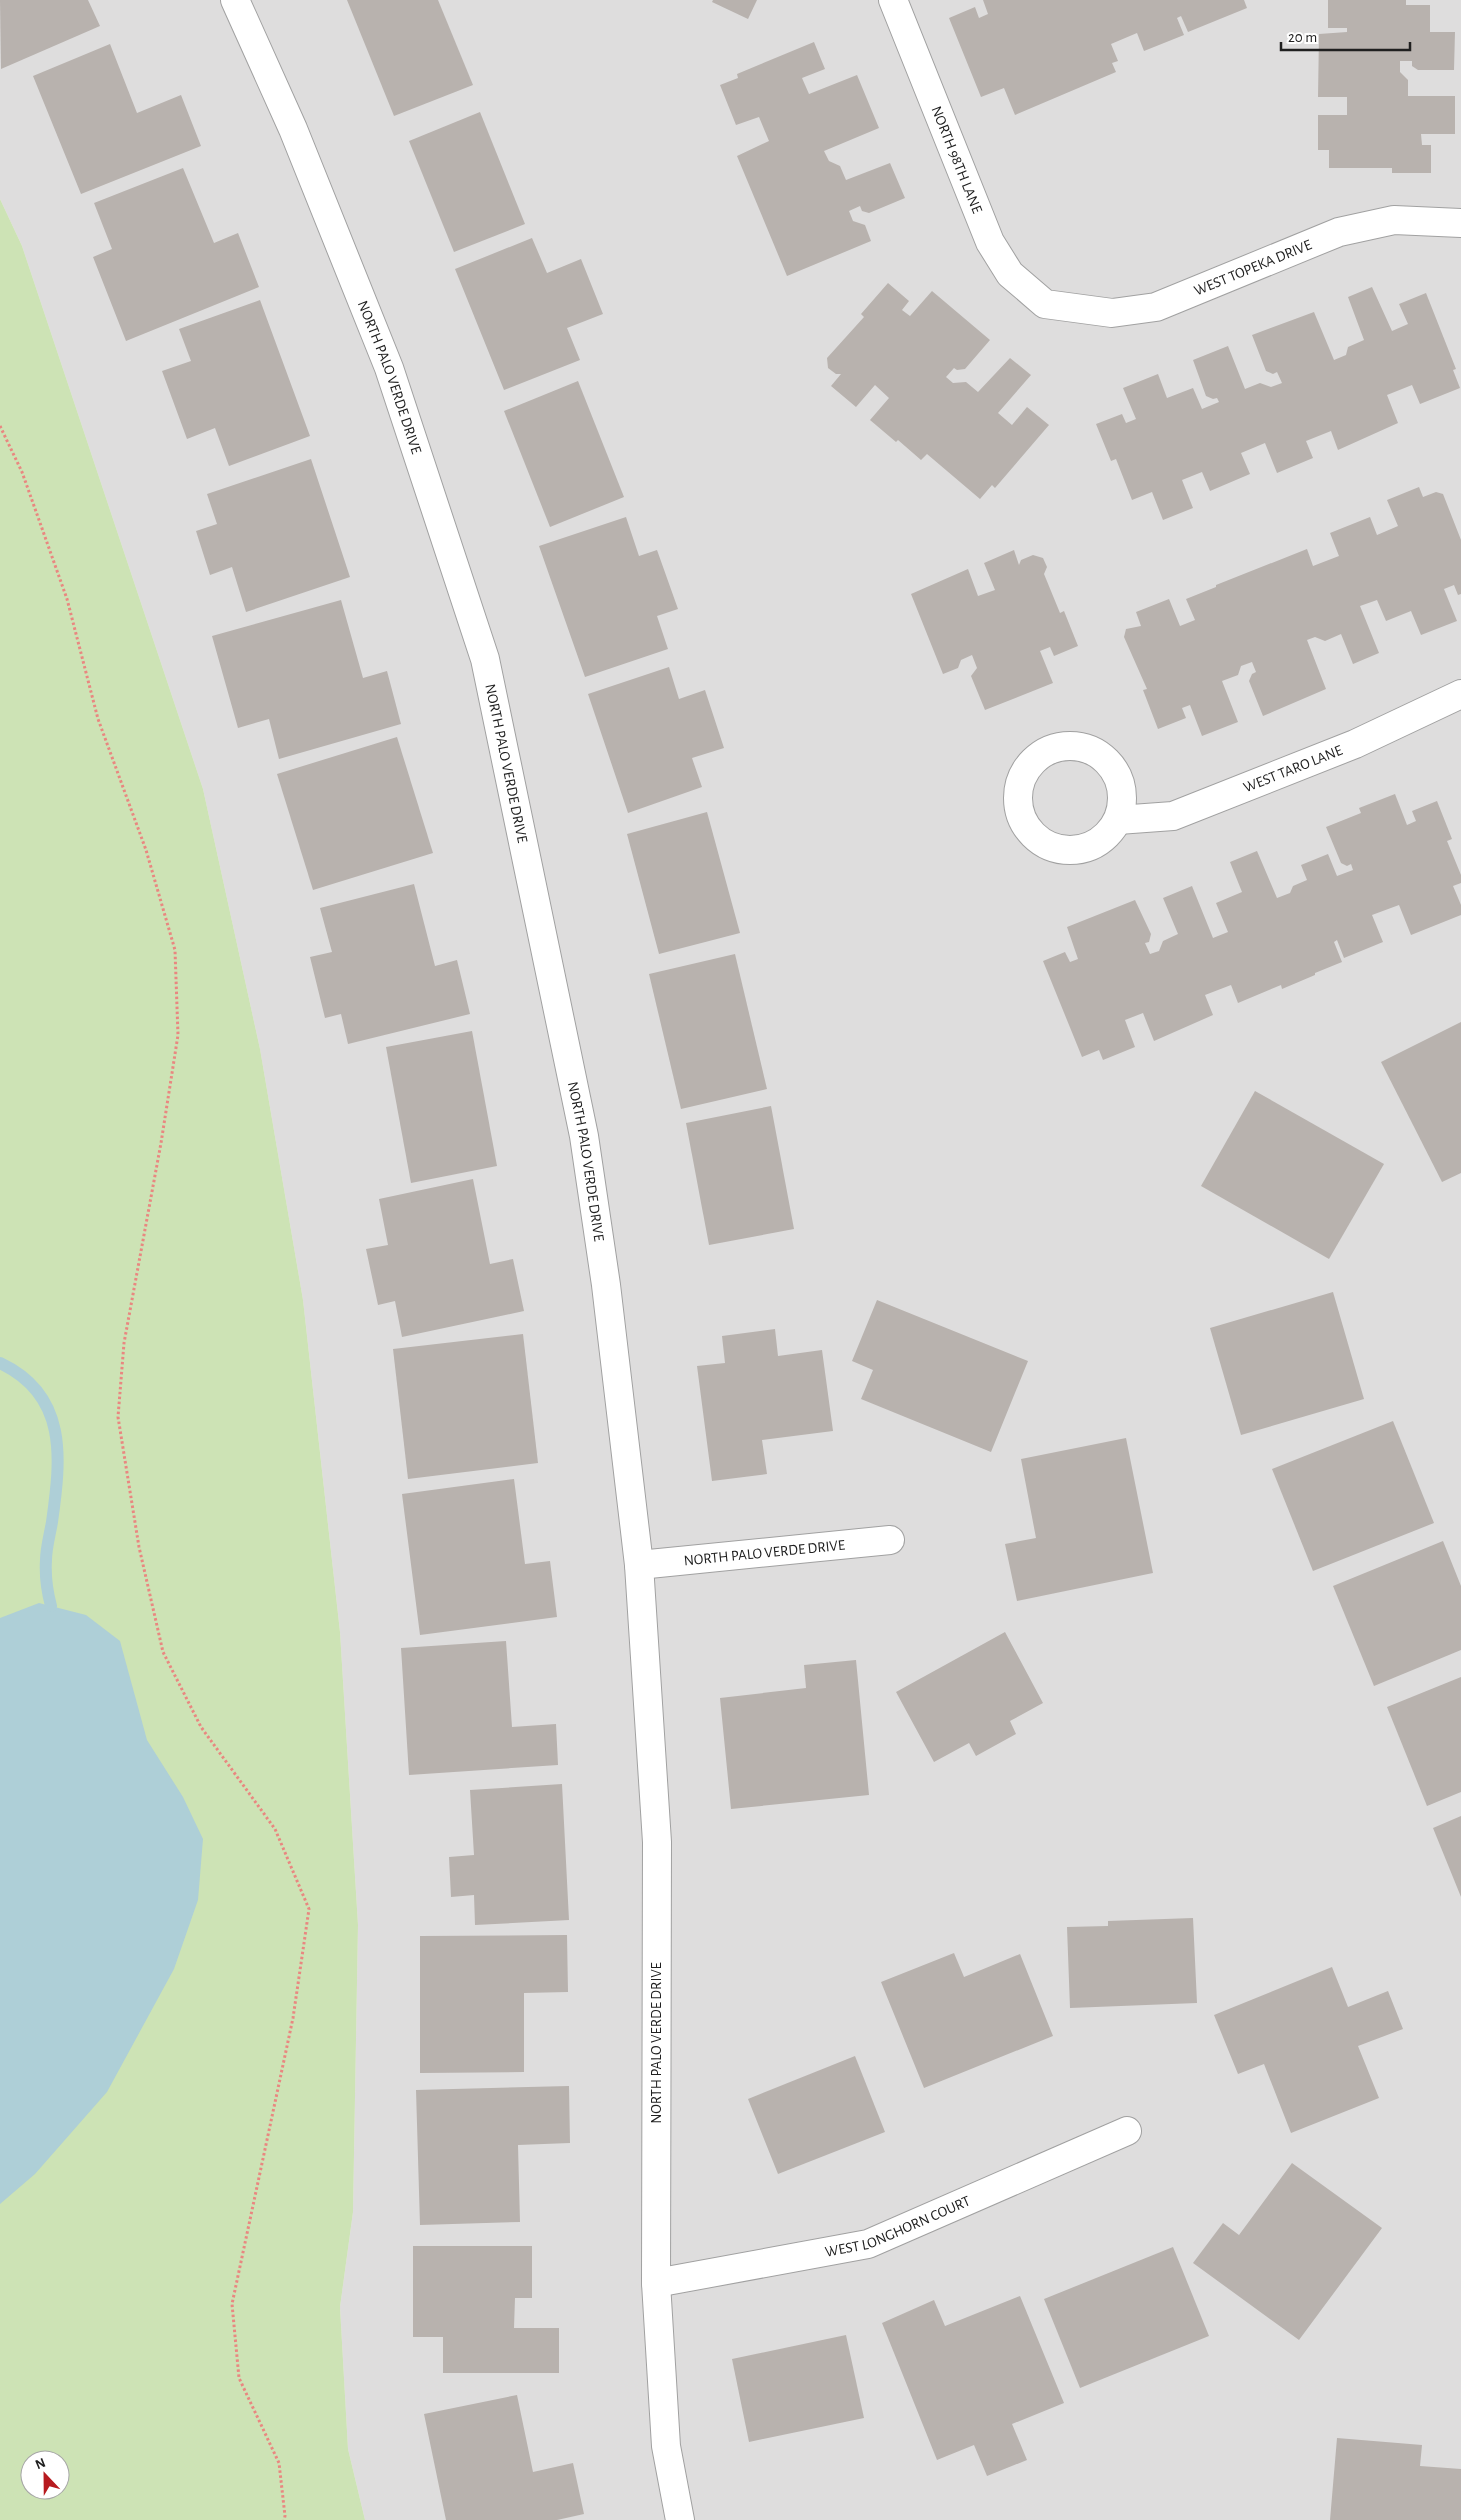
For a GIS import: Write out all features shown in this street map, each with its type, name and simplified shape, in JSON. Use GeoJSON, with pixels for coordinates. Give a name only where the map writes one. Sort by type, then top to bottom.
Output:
{"type":"FeatureCollection","features":[{"type":"Feature","properties":{"kind":"street","name":"NORTH PALO VERDE DRIVE"},"geometry":{"type":"LineString","coordinates":[[235,0],[293,129],[389,368],[485,659],[584,1136],[606,1285],[639,1565],[656,1842],[656,2283],[666,2446],[680,2520]]}},
{"type":"Feature","properties":{"kind":"street","name":"NORTH 98TH LANE"},"geometry":{"type":"LineString","coordinates":[[893,0],[990,242],[1010,274],[1046,304]]}},
{"type":"Feature","properties":{"kind":"street","name":"WEST TOPEKA DRIVE"},"geometry":{"type":"LineString","coordinates":[[1046,304],[1112,313],[1156,307],[1340,232],[1394,220],[1461,223]]}},
{"type":"Feature","properties":{"kind":"street","name":"WEST TARO LANE"},"geometry":{"type":"LineString","coordinates":[[1118,820],[1173,816],[1354,744],[1461,694]]}},
{"type":"Feature","properties":{"kind":"street","name":"NORTH PALO VERDE DRIVE"},"geometry":{"type":"LineString","coordinates":[[639,1565],[890,1540]]}},
{"type":"Feature","properties":{"kind":"street","name":"WEST LONGHORN COURT"},"geometry":{"type":"LineString","coordinates":[[656,2283],[868,2244],[1127,2132]]}},
{"type":"Feature","properties":{"kind":"path"},"geometry":{"type":"LineString","coordinates":[[0,426],[22,472],[67,599],[98,719],[146,850],[175,950],[178,1035],[161,1143],[124,1343],[118,1416],[139,1547],[163,1652],[201,1727],[275,1829],[309,1909],[293,2018],[232,2304],[239,2378],[279,2463],[286,2516],[284,2520]]}},
{"type":"Feature","properties":{"kind":"shaded area"},"geometry":{"type":"Polygon","coordinates":[[[0,0],[1461,0],[1461,2520],[365,2520],[348,2449],[340,2307],[353,2212],[358,1925],[340,1632],[303,1300],[260,1049],[203,789],[22,246],[0,199],[0,0]]]}},
{"type":"Feature","properties":{"kind":"green space"},"geometry":{"type":"Polygon","coordinates":[[[0,199],[22,246],[203,789],[260,1049],[303,1300],[340,1632],[358,1925],[353,2212],[340,2307],[348,2449],[365,2520],[0,2520],[0,199]]]}},
{"type":"Feature","properties":{"kind":"water"},"geometry":{"type":"Polygon","coordinates":[[[39,1603],[86,1615],[120,1641],[147,1740],[183,1797],[203,1839],[198,1900],[174,1969],[107,2092],[35,2174],[0,2204],[0,1618],[39,1603]]]}},
{"type":"Feature","properties":{"kind":"building"},"geometry":{"type":"Polygon","coordinates":[[[0,0],[88,0],[100,26],[1,69],[0,0]]]}},
{"type":"Feature","properties":{"kind":"building"},"geometry":{"type":"Polygon","coordinates":[[[347,0],[438,0],[473,85],[394,116],[347,0]]]}},
{"type":"Feature","properties":{"kind":"building"},"geometry":{"type":"Polygon","coordinates":[[[713,0],[757,0],[748,19],[712,2],[713,0]]]}},
{"type":"Feature","properties":{"kind":"building"},"geometry":{"type":"Polygon","coordinates":[[[983,0],[1244,0],[1247,8],[1188,32],[1181,16],[1177,18],[1184,35],[1144,51],[1137,33],[1111,44],[1118,61],[1112,63],[1116,72],[1015,115],[1004,88],[981,97],[949,18],[975,7],[979,18],[988,14],[983,0]]]}},
{"type":"Feature","properties":{"kind":"building"},"geometry":{"type":"Polygon","coordinates":[[[1328,0],[1406,0],[1406,5],[1430,5],[1430,32],[1455,32],[1454,70],[1418,70],[1412,66],[1412,61],[1400,61],[1400,72],[1408,80],[1408,96],[1455,96],[1455,134],[1421,134],[1422,145],[1431,145],[1431,173],[1392,173],[1392,168],[1329,168],[1329,150],[1318,150],[1318,115],[1347,115],[1347,97],[1318,97],[1319,34],[1347,32],[1347,28],[1328,28],[1328,0]]]}},
{"type":"Feature","properties":{"kind":"building"},"geometry":{"type":"Polygon","coordinates":[[[814,42],[825,69],[802,78],[809,94],[857,75],[879,128],[824,151],[829,161],[840,166],[846,180],[890,163],[905,198],[869,213],[862,211],[860,206],[849,211],[853,221],[865,225],[871,241],[787,276],[737,156],[769,141],[759,117],[736,125],[720,85],[738,78],[737,74],[814,42]]]}},
{"type":"Feature","properties":{"kind":"building"},"geometry":{"type":"Polygon","coordinates":[[[110,44],[137,113],[181,95],[201,146],[81,194],[33,76],[110,44]]]}},
{"type":"Feature","properties":{"kind":"building"},"geometry":{"type":"Polygon","coordinates":[[[480,112],[525,224],[454,252],[409,141],[480,112]]]}},
{"type":"Feature","properties":{"kind":"building"},"geometry":{"type":"Polygon","coordinates":[[[183,168],[214,243],[238,233],[259,287],[126,341],[93,257],[112,249],[94,203],[183,168]]]}},
{"type":"Feature","properties":{"kind":"building"},"geometry":{"type":"Polygon","coordinates":[[[532,238],[547,273],[581,259],[603,314],[567,328],[580,360],[504,390],[455,269],[532,238]]]}},
{"type":"Feature","properties":{"kind":"building"},"geometry":{"type":"Polygon","coordinates":[[[888,283],[909,301],[902,310],[910,316],[932,291],[990,340],[965,369],[957,370],[954,368],[946,377],[953,383],[966,382],[978,392],[1010,358],[1031,375],[998,413],[1012,425],[1027,407],[1049,425],[995,488],[992,485],[980,499],[927,454],[921,460],[898,440],[896,442],[870,420],[889,398],[875,385],[856,407],[831,386],[841,374],[836,374],[828,368],[827,358],[864,317],[861,314],[888,283]]]}},
{"type":"Feature","properties":{"kind":"building"},"geometry":{"type":"Polygon","coordinates":[[[1372,287],[1392,331],[1408,324],[1399,304],[1426,293],[1456,369],[1453,370],[1460,388],[1420,404],[1412,385],[1387,395],[1398,423],[1338,450],[1331,431],[1306,441],[1313,458],[1277,473],[1265,443],[1241,453],[1250,474],[1210,491],[1202,472],[1182,480],[1193,508],[1163,520],[1152,492],[1132,500],[1116,459],[1111,461],[1096,424],[1122,414],[1126,423],[1136,419],[1123,388],[1158,374],[1167,398],[1193,388],[1202,409],[1219,402],[1217,398],[1213,399],[1206,396],[1193,360],[1228,346],[1245,389],[1260,383],[1271,387],[1282,383],[1277,372],[1273,374],[1266,371],[1252,335],[1314,312],[1334,360],[1346,355],[1348,347],[1364,340],[1348,297],[1372,287]]]}},
{"type":"Feature","properties":{"kind":"building"},"geometry":{"type":"Polygon","coordinates":[[[260,300],[310,436],[229,466],[215,428],[187,439],[162,371],[191,361],[179,329],[260,300]]]}},
{"type":"Feature","properties":{"kind":"building"},"geometry":{"type":"Polygon","coordinates":[[[578,381],[624,497],[550,527],[504,411],[578,381]]]}},
{"type":"Feature","properties":{"kind":"building"},"geometry":{"type":"Polygon","coordinates":[[[311,459],[350,577],[246,612],[232,567],[210,575],[196,531],[217,524],[207,494],[311,459]]]}},
{"type":"Feature","properties":{"kind":"building"},"geometry":{"type":"Polygon","coordinates":[[[1419,487],[1423,497],[1436,492],[1443,494],[1461,540],[1461,594],[1458,595],[1454,585],[1444,589],[1457,621],[1421,635],[1411,611],[1386,621],[1377,600],[1360,606],[1379,653],[1353,664],[1341,634],[1325,641],[1315,637],[1307,640],[1326,689],[1263,716],[1249,681],[1252,674],[1256,672],[1252,662],[1241,666],[1238,675],[1222,681],[1238,722],[1202,736],[1190,705],[1182,708],[1186,718],[1158,729],[1143,690],[1147,689],[1124,637],[1126,629],[1141,626],[1136,612],[1169,599],[1180,626],[1195,620],[1186,599],[1216,587],[1216,585],[1307,549],[1313,566],[1339,556],[1330,533],[1370,517],[1377,535],[1398,526],[1387,500],[1419,487]]]}},
{"type":"Feature","properties":{"kind":"building"},"geometry":{"type":"Polygon","coordinates":[[[626,517],[639,556],[657,550],[678,609],[657,616],[668,649],[585,677],[539,546],[626,517]]]}},
{"type":"Feature","properties":{"kind":"building"},"geometry":{"type":"Polygon","coordinates":[[[1014,550],[1019,565],[1021,560],[1033,555],[1043,558],[1047,567],[1044,574],[1060,613],[1064,611],[1078,646],[1054,656],[1050,647],[1040,651],[1053,683],[985,710],[971,676],[977,668],[972,655],[961,660],[958,668],[943,674],[911,594],[968,569],[978,596],[995,590],[984,563],[1014,550]]]}},
{"type":"Feature","properties":{"kind":"building"},"geometry":{"type":"Polygon","coordinates":[[[341,600],[363,678],[387,671],[401,724],[279,759],[269,719],[238,728],[212,636],[341,600]]]}},
{"type":"Feature","properties":{"kind":"building"},"geometry":{"type":"Polygon","coordinates":[[[669,667],[679,699],[705,690],[724,748],[692,758],[702,787],[628,813],[588,694],[669,667]]]}},
{"type":"Feature","properties":{"kind":"building"},"geometry":{"type":"Polygon","coordinates":[[[397,737],[433,853],[313,890],[277,774],[397,737]]]}},
{"type":"Feature","properties":{"kind":"building"},"geometry":{"type":"Polygon","coordinates":[[[1395,794],[1407,825],[1416,821],[1412,811],[1437,801],[1452,839],[1447,841],[1461,875],[1461,883],[1453,886],[1461,905],[1461,915],[1411,935],[1399,905],[1372,915],[1383,942],[1344,958],[1337,940],[1334,942],[1342,962],[1282,989],[1281,985],[1238,1003],[1231,985],[1205,995],[1213,1015],[1154,1041],[1143,1013],[1125,1020],[1135,1047],[1103,1060],[1099,1050],[1082,1057],[1043,961],[1065,952],[1070,962],[1078,959],[1067,927],[1135,900],[1151,934],[1149,942],[1145,943],[1150,954],[1159,951],[1163,941],[1178,934],[1163,898],[1192,886],[1213,938],[1228,932],[1216,903],[1242,892],[1230,862],[1257,851],[1277,898],[1290,893],[1293,886],[1307,880],[1301,865],[1328,854],[1337,876],[1353,870],[1351,864],[1347,866],[1341,863],[1326,827],[1361,813],[1359,808],[1395,794]]]}},
{"type":"Feature","properties":{"kind":"building"},"geometry":{"type":"Polygon","coordinates":[[[707,812],[740,933],[659,954],[627,834],[707,812]]]}},
{"type":"Feature","properties":{"kind":"building"},"geometry":{"type":"Polygon","coordinates":[[[414,884],[435,966],[457,960],[470,1014],[348,1044],[341,1014],[325,1018],[310,957],[332,952],[320,908],[414,884]]]}},
{"type":"Feature","properties":{"kind":"building"},"geometry":{"type":"Polygon","coordinates":[[[735,954],[767,1089],[681,1109],[649,974],[735,954]]]}},
{"type":"Feature","properties":{"kind":"building"},"geometry":{"type":"Polygon","coordinates":[[[1461,1022],[1461,1173],[1442,1182],[1381,1062],[1461,1022]]]}},
{"type":"Feature","properties":{"kind":"building"},"geometry":{"type":"Polygon","coordinates":[[[472,1031],[497,1166],[411,1183],[386,1047],[472,1031]]]}},
{"type":"Feature","properties":{"kind":"building"},"geometry":{"type":"Polygon","coordinates":[[[1255,1091],[1384,1164],[1329,1259],[1201,1186],[1255,1091]]]}},
{"type":"Feature","properties":{"kind":"building"},"geometry":{"type":"Polygon","coordinates":[[[771,1106],[794,1229],[709,1245],[686,1123],[771,1106]]]}},
{"type":"Feature","properties":{"kind":"building"},"geometry":{"type":"Polygon","coordinates":[[[473,1179],[490,1264],[513,1259],[524,1311],[402,1337],[395,1301],[378,1305],[366,1249],[388,1245],[379,1199],[473,1179]]]}},
{"type":"Feature","properties":{"kind":"building"},"geometry":{"type":"Polygon","coordinates":[[[1333,1292],[1364,1399],[1241,1435],[1210,1328],[1333,1292]]]}},
{"type":"Feature","properties":{"kind":"building"},"geometry":{"type":"Polygon","coordinates":[[[877,1300],[1028,1361],[991,1452],[861,1399],[873,1370],[852,1361],[877,1300]]]}},
{"type":"Feature","properties":{"kind":"building"},"geometry":{"type":"Polygon","coordinates":[[[775,1329],[778,1356],[822,1350],[833,1431],[762,1440],[767,1474],[712,1481],[697,1366],[725,1363],[722,1336],[775,1329]]]}},
{"type":"Feature","properties":{"kind":"building"},"geometry":{"type":"Polygon","coordinates":[[[523,1334],[538,1463],[408,1479],[393,1349],[523,1334]]]}},
{"type":"Feature","properties":{"kind":"building"},"geometry":{"type":"Polygon","coordinates":[[[1393,1421],[1434,1523],[1313,1571],[1272,1469],[1393,1421]]]}},
{"type":"Feature","properties":{"kind":"building"},"geometry":{"type":"Polygon","coordinates":[[[1126,1438],[1153,1573],[1017,1601],[1005,1544],[1036,1538],[1021,1459],[1126,1438]]]}},
{"type":"Feature","properties":{"kind":"building"},"geometry":{"type":"Polygon","coordinates":[[[514,1479],[525,1564],[550,1561],[557,1617],[420,1635],[402,1494],[514,1479]]]}},
{"type":"Feature","properties":{"kind":"building"},"geometry":{"type":"Polygon","coordinates":[[[1443,1541],[1461,1586],[1461,1650],[1374,1686],[1333,1586],[1443,1541]]]}},
{"type":"Feature","properties":{"kind":"building"},"geometry":{"type":"Polygon","coordinates":[[[1005,1632],[1043,1703],[1010,1721],[1016,1734],[976,1756],[969,1743],[934,1762],[896,1692],[1005,1632]]]}},
{"type":"Feature","properties":{"kind":"building"},"geometry":{"type":"Polygon","coordinates":[[[506,1641],[512,1727],[556,1724],[558,1765],[409,1775],[401,1648],[506,1641]]]}},
{"type":"Feature","properties":{"kind":"building"},"geometry":{"type":"Polygon","coordinates":[[[856,1660],[869,1795],[731,1809],[720,1698],[806,1688],[804,1665],[856,1660]]]}},
{"type":"Feature","properties":{"kind":"building"},"geometry":{"type":"Polygon","coordinates":[[[1461,1677],[1461,1792],[1427,1806],[1387,1707],[1461,1677]]]}},
{"type":"Feature","properties":{"kind":"building"},"geometry":{"type":"Polygon","coordinates":[[[562,1784],[569,1920],[475,1925],[474,1895],[451,1897],[449,1857],[474,1855],[470,1790],[562,1784]]]}},
{"type":"Feature","properties":{"kind":"building"},"geometry":{"type":"Polygon","coordinates":[[[1461,1816],[1461,1897],[1433,1828],[1461,1816]]]}},
{"type":"Feature","properties":{"kind":"building"},"geometry":{"type":"Polygon","coordinates":[[[1193,1918],[1197,2003],[1070,2008],[1067,1927],[1108,1926],[1108,1921],[1193,1918]]]}},
{"type":"Feature","properties":{"kind":"building"},"geometry":{"type":"Polygon","coordinates":[[[567,1935],[568,1992],[524,1993],[524,2072],[420,2073],[420,1936],[567,1935]]]}},
{"type":"Feature","properties":{"kind":"building"},"geometry":{"type":"Polygon","coordinates":[[[954,1953],[964,1977],[1020,1954],[1053,2036],[924,2088],[881,1982],[954,1953]]]}},
{"type":"Feature","properties":{"kind":"building"},"geometry":{"type":"Polygon","coordinates":[[[1332,1967],[1348,2007],[1388,1991],[1403,2029],[1358,2046],[1379,2098],[1291,2133],[1264,2064],[1238,2074],[1214,2015],[1332,1967]]]}},
{"type":"Feature","properties":{"kind":"building"},"geometry":{"type":"Polygon","coordinates":[[[855,2056],[885,2132],[778,2174],[748,2099],[855,2056]]]}},
{"type":"Feature","properties":{"kind":"building"},"geometry":{"type":"Polygon","coordinates":[[[569,2086],[570,2143],[518,2145],[520,2222],[420,2225],[416,2090],[569,2086]]]}},
{"type":"Feature","properties":{"kind":"building"},"geometry":{"type":"Polygon","coordinates":[[[1292,2163],[1382,2228],[1299,2340],[1193,2263],[1223,2223],[1239,2235],[1292,2163]]]}},
{"type":"Feature","properties":{"kind":"building"},"geometry":{"type":"Polygon","coordinates":[[[413,2246],[532,2246],[532,2298],[515,2298],[514,2328],[559,2328],[559,2373],[443,2373],[443,2337],[413,2337],[413,2246]]]}},
{"type":"Feature","properties":{"kind":"building"},"geometry":{"type":"Polygon","coordinates":[[[1173,2247],[1209,2336],[1080,2388],[1044,2299],[1173,2247]]]}},
{"type":"Feature","properties":{"kind":"building"},"geometry":{"type":"Polygon","coordinates":[[[1020,2296],[1064,2403],[1012,2424],[1027,2460],[987,2476],[974,2445],[937,2460],[882,2323],[934,2300],[945,2326],[1020,2296]]]}},
{"type":"Feature","properties":{"kind":"building"},"geometry":{"type":"Polygon","coordinates":[[[846,2335],[864,2418],[749,2442],[732,2359],[846,2335]]]}},
{"type":"Feature","properties":{"kind":"building"},"geometry":{"type":"Polygon","coordinates":[[[517,2395],[533,2472],[573,2463],[584,2514],[557,2520],[446,2520],[424,2414],[517,2395]]]}},
{"type":"Feature","properties":{"kind":"building"},"geometry":{"type":"Polygon","coordinates":[[[1337,2438],[1422,2445],[1420,2466],[1461,2469],[1461,2520],[1330,2520],[1337,2438]]]}},
{"type":"Feature","properties":{"kind":"waterway"},"geometry":{"type":"LineString","coordinates":[[0,1363],[22,1376],[38,1392],[49,1410],[55,1430],[57,1475],[46,1566],[48,1595],[51,1606]]}}]}
